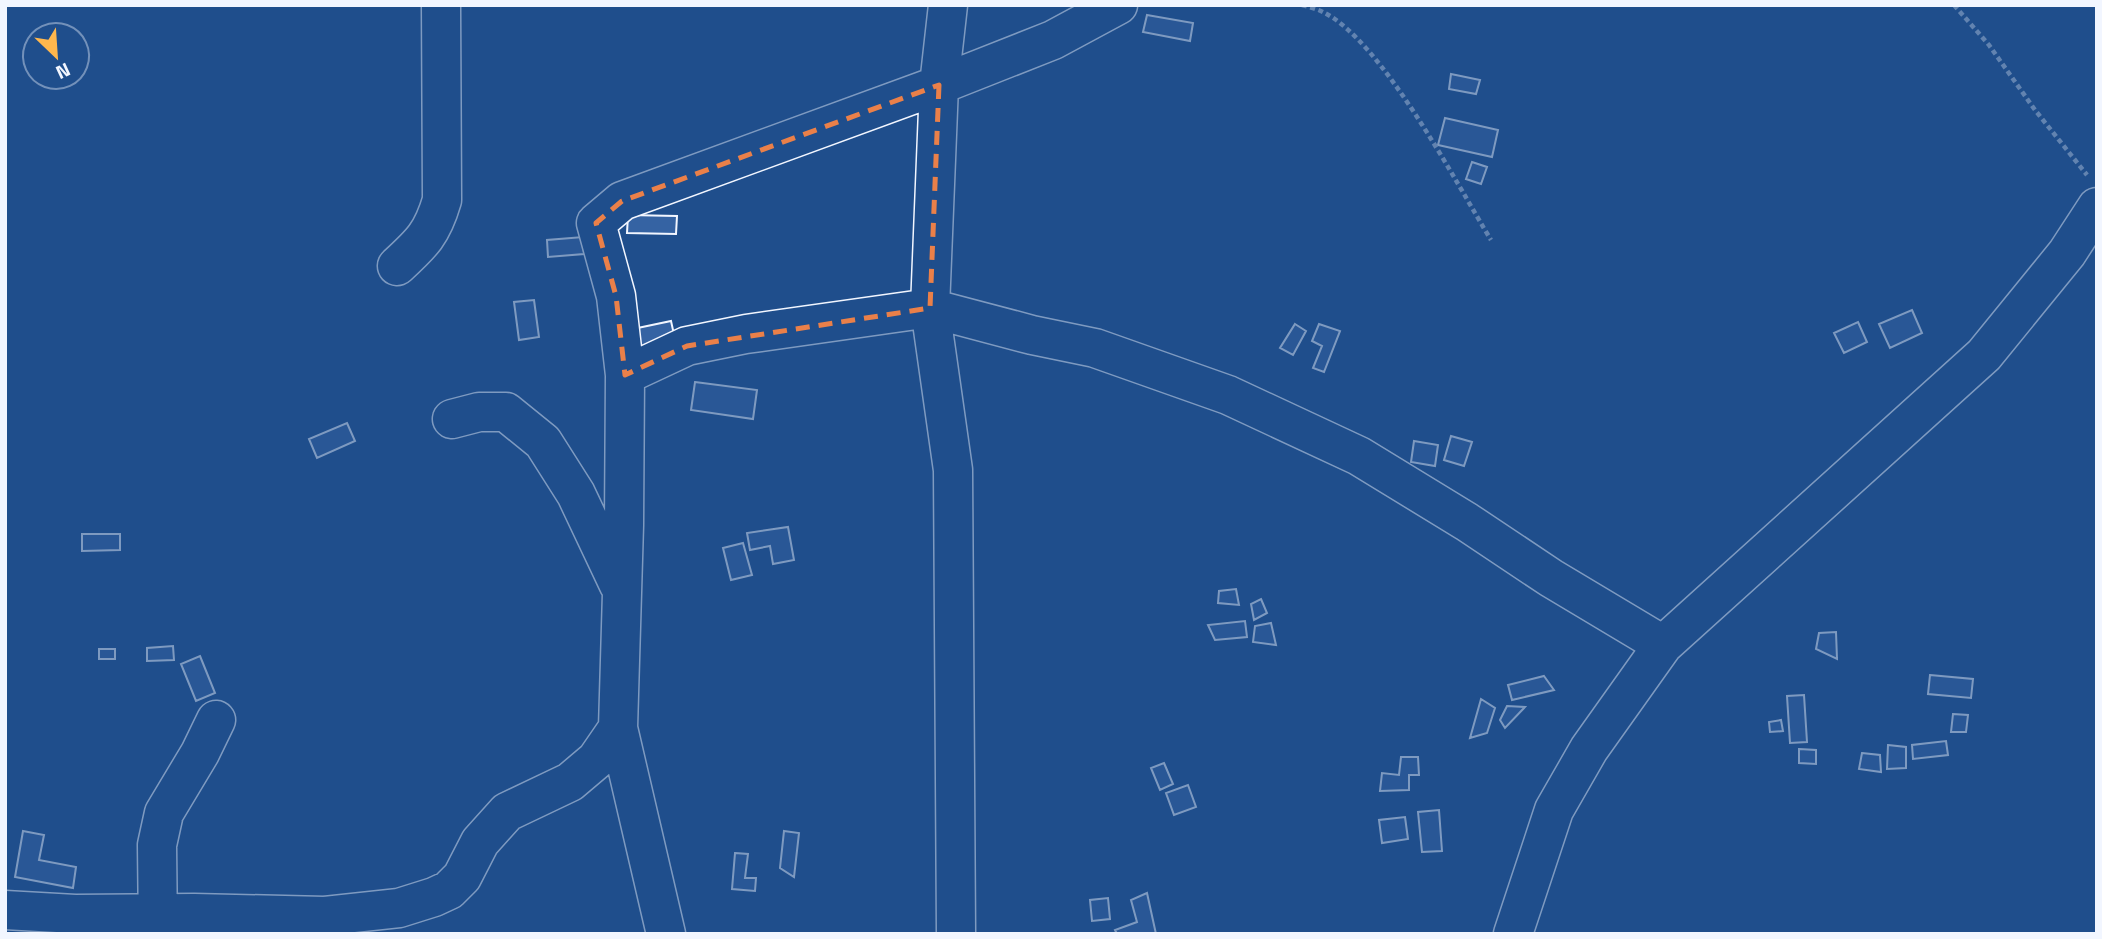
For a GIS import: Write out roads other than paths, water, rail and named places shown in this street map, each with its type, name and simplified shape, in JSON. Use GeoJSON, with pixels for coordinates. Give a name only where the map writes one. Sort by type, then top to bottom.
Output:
{"type":"FeatureCollection","features":[{"type":"Feature","properties":{"kind":"street"},"geometry":{"type":"LineString","coordinates":[[397,266],[435,225],[442,200],[441,5]]}},
{"type":"Feature","properties":{"kind":"street"},"geometry":{"type":"LineString","coordinates":[[948,5],[939,86],[930,308],[953,470],[956,934]]}},
{"type":"Feature","properties":{"kind":"street"},"geometry":{"type":"LineString","coordinates":[[666,934],[618,728],[625,375],[616,296],[596,223],[622,201],[939,86],[1053,40],[1118,5]]}},
{"type":"Feature","properties":{"kind":"street"},"geometry":{"type":"LineString","coordinates":[[1513,934],[1555,810],[1590,749],[1663,645],[1984,355],[2067,253],[2093,205]]}},
{"type":"Feature","properties":{"kind":"street"},"geometry":{"type":"LineString","coordinates":[[625,375],[687,346],[746,334],[930,308],[1032,335],[1095,348],[1228,395],[1360,456],[1467,522],[1550,578],[1663,645]]}},
{"type":"Feature","properties":{"kind":"street"},"geometry":{"type":"LineString","coordinates":[[452,419],[480,412],[506,412],[543,443],[576,494],[622,590]]}},
{"type":"Feature","properties":{"kind":"street"},"geometry":{"type":"LineString","coordinates":[[158,924],[157,845],[164,813],[200,753],[216,720]]}},
{"type":"Feature","properties":{"kind":"street"},"geometry":{"type":"LineString","coordinates":[[5,910],[75,914],[158,924],[325,916],[380,923],[399,908],[449,890],[463,877],[480,842],[507,811],[570,782],[596,760],[618,728]]}}]}
